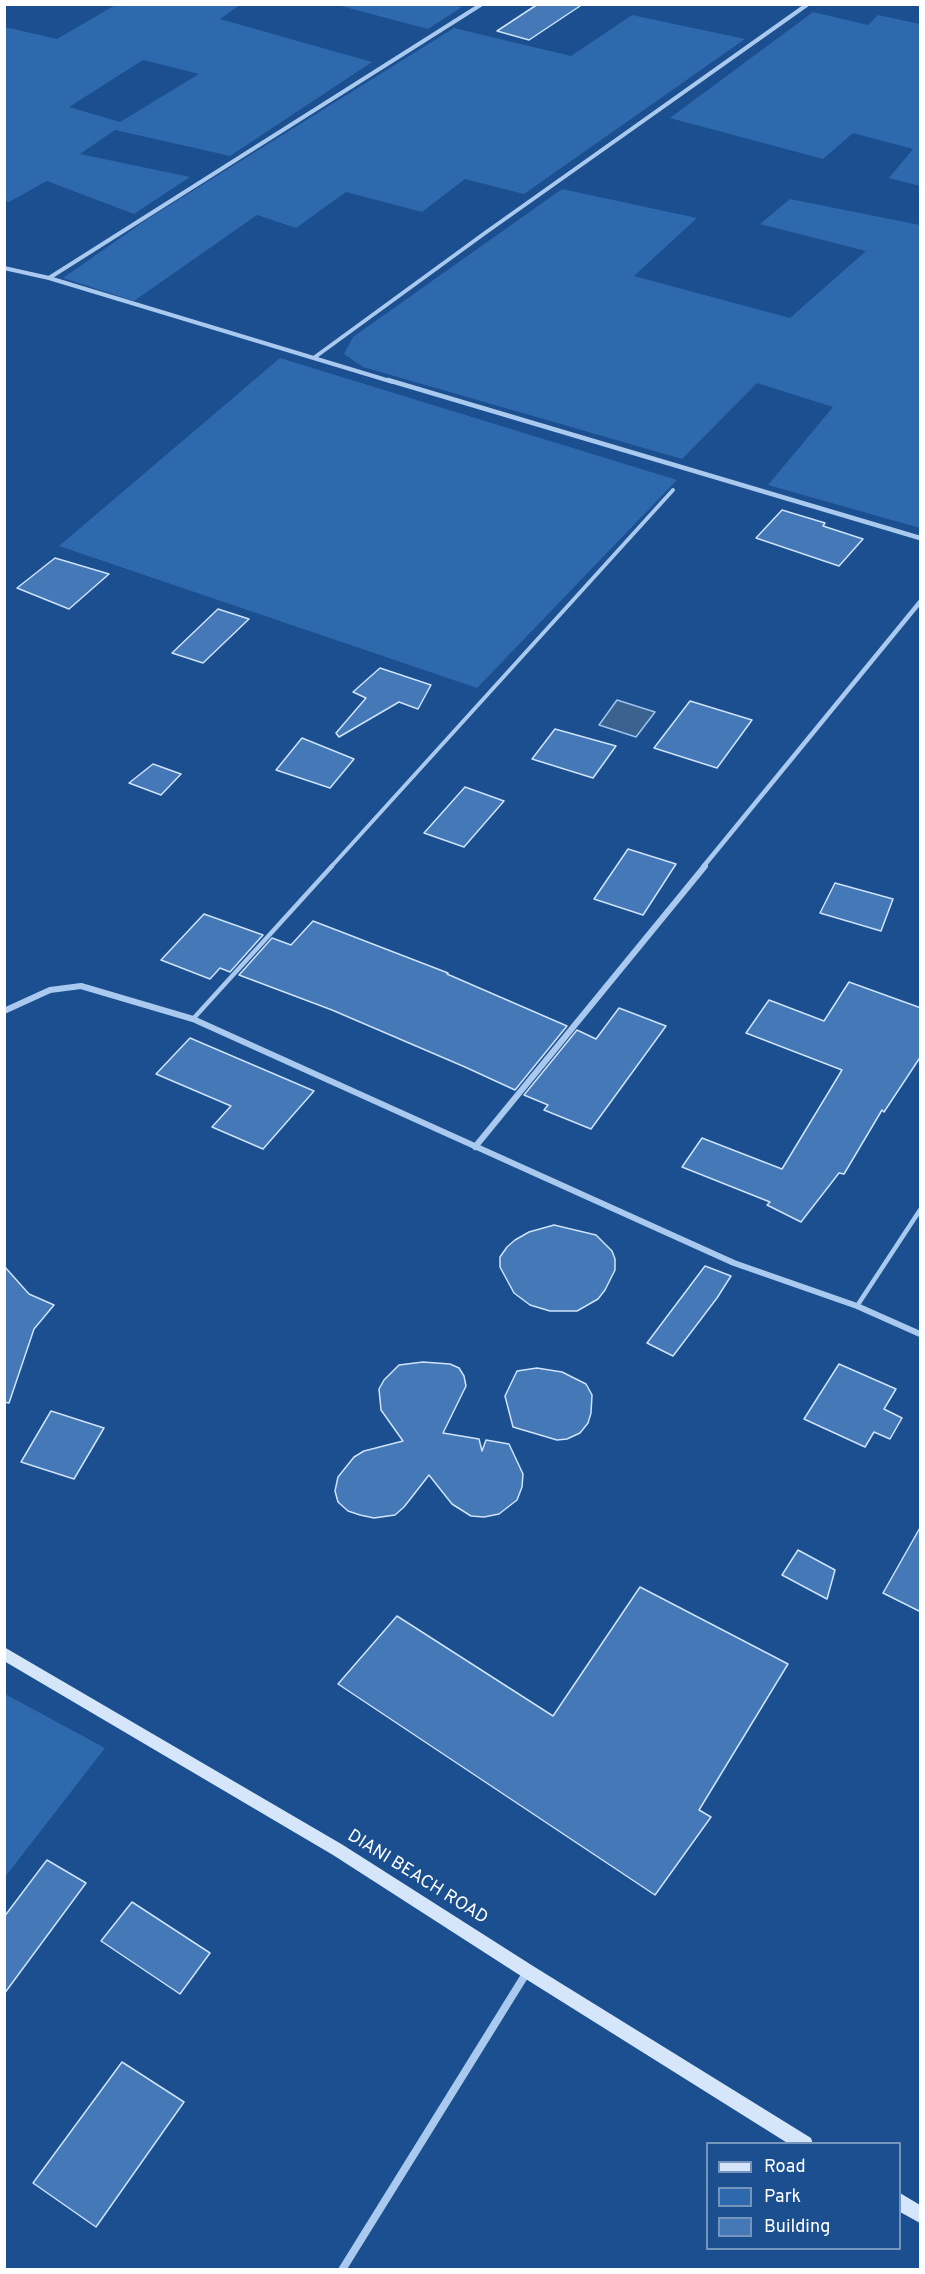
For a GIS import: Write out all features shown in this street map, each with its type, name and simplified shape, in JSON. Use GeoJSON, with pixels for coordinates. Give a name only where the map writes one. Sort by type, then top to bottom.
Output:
{"type":"FeatureCollection","features":[{"type":"Feature","properties":{"kind":"main road","name":"DIANI BEACH ROAD"},"geometry":{"type":"LineString","coordinates":[[4,1653],[338,1851],[802,2142]]}},
{"type":"Feature","properties":{"kind":"main road"},"geometry":{"type":"LineString","coordinates":[[901,2203],[921,2215]]}},
{"type":"Feature","properties":{"kind":"street"},"geometry":{"type":"LineString","coordinates":[[49,278],[482,4]]}},
{"type":"Feature","properties":{"kind":"street"},"geometry":{"type":"LineString","coordinates":[[315,357],[485,233],[808,4]]}},
{"type":"Feature","properties":{"kind":"street"},"geometry":{"type":"LineString","coordinates":[[4,268],[49,278],[697,473],[921,537]]}},
{"type":"Feature","properties":{"kind":"street"},"geometry":{"type":"LineString","coordinates":[[475,1147],[921,602]]}},
{"type":"Feature","properties":{"kind":"street"},"geometry":{"type":"LineString","coordinates":[[4,1011],[55,987],[68,985],[81,986],[193,1019],[734,1263],[857,1306],[921,1334]]}},
{"type":"Feature","properties":{"kind":"street"},"geometry":{"type":"LineString","coordinates":[[342,2270],[527,1971]]}},
{"type":"Feature","properties":{"kind":"lane"},"geometry":{"type":"LineString","coordinates":[[193,1019],[674,490]]}},
{"type":"Feature","properties":{"kind":"lane"},"geometry":{"type":"LineString","coordinates":[[857,1306],[921,1210]]}},
{"type":"Feature","properties":{"kind":"green space"},"geometry":{"type":"Polygon","coordinates":[[[117,4],[240,5],[220,19],[372,62],[230,156],[115,130],[80,154],[190,177],[134,214],[47,181],[9,202],[5,201],[5,27],[57,39],[117,4]],[[143,60],[69,107],[120,122],[199,74],[143,60]]]}},
{"type":"Feature","properties":{"kind":"green space"},"geometry":{"type":"Polygon","coordinates":[[[337,5],[452,5],[462,7],[428,29],[337,5]]]}},
{"type":"Feature","properties":{"kind":"green space"},"geometry":{"type":"Polygon","coordinates":[[[813,12],[868,25],[878,15],[920,24],[920,186],[889,178],[913,149],[853,133],[823,159],[670,118],[813,12]]]}},
{"type":"Feature","properties":{"kind":"green space"},"geometry":{"type":"Polygon","coordinates":[[[632,15],[745,39],[524,194],[465,179],[422,212],[346,192],[296,228],[257,215],[134,301],[63,278],[146,220],[454,28],[571,56],[632,15]]]}},
{"type":"Feature","properties":{"kind":"green space"},"geometry":{"type":"Polygon","coordinates":[[[562,189],[697,218],[634,276],[790,318],[866,251],[760,224],[790,199],[920,225],[920,528],[768,485],[833,407],[757,383],[682,459],[363,367],[344,354],[353,337],[562,189]]]}},
{"type":"Feature","properties":{"kind":"green space"},"geometry":{"type":"Polygon","coordinates":[[[280,358],[677,480],[477,688],[59,546],[280,358]]]}},
{"type":"Feature","properties":{"kind":"green space"},"geometry":{"type":"Polygon","coordinates":[[[5,1694],[105,1748],[5,1877],[5,1694]]]}},
{"type":"Feature","properties":{"kind":"shaded area"},"geometry":{"type":"Polygon","coordinates":[[[617,700],[655,712],[636,737],[599,725],[617,700]]]}},
{"type":"Feature","properties":{"kind":"building"},"geometry":{"type":"Polygon","coordinates":[[[538,4],[583,4],[529,40],[497,31],[538,4]]]}},
{"type":"Feature","properties":{"kind":"building"},"geometry":{"type":"Polygon","coordinates":[[[782,510],[825,523],[823,526],[863,539],[839,566],[756,538],[782,510]]]}},
{"type":"Feature","properties":{"kind":"building"},"geometry":{"type":"Polygon","coordinates":[[[55,558],[109,574],[69,609],[17,588],[55,558]]]}},
{"type":"Feature","properties":{"kind":"building"},"geometry":{"type":"Polygon","coordinates":[[[218,609],[249,619],[203,663],[172,653],[218,609]]]}},
{"type":"Feature","properties":{"kind":"building"},"geometry":{"type":"Polygon","coordinates":[[[380,668],[431,685],[418,709],[399,702],[339,737],[336,733],[366,698],[353,692],[380,668]]]}},
{"type":"Feature","properties":{"kind":"building"},"geometry":{"type":"Polygon","coordinates":[[[690,701],[752,720],[717,768],[654,748],[690,701]]]}},
{"type":"Feature","properties":{"kind":"building"},"geometry":{"type":"Polygon","coordinates":[[[555,729],[616,746],[593,778],[532,759],[555,729]]]}},
{"type":"Feature","properties":{"kind":"building"},"geometry":{"type":"Polygon","coordinates":[[[302,738],[354,759],[330,788],[276,770],[302,738]]]}},
{"type":"Feature","properties":{"kind":"building"},"geometry":{"type":"Polygon","coordinates":[[[153,764],[181,774],[161,795],[129,783],[153,764]]]}},
{"type":"Feature","properties":{"kind":"building"},"geometry":{"type":"Polygon","coordinates":[[[465,787],[504,801],[464,847],[424,833],[465,787]]]}},
{"type":"Feature","properties":{"kind":"building"},"geometry":{"type":"Polygon","coordinates":[[[628,849],[676,864],[643,915],[594,899],[628,849]]]}},
{"type":"Feature","properties":{"kind":"building"},"geometry":{"type":"Polygon","coordinates":[[[835,883],[893,899],[881,931],[820,913],[835,883]]]}},
{"type":"Feature","properties":{"kind":"building"},"geometry":{"type":"Polygon","coordinates":[[[204,914],[263,935],[230,972],[220,968],[210,979],[161,960],[204,914]]]}},
{"type":"Feature","properties":{"kind":"building"},"geometry":{"type":"Polygon","coordinates":[[[313,921],[448,973],[567,1026],[515,1090],[332,1010],[239,975],[272,938],[291,945],[313,921]]]}},
{"type":"Feature","properties":{"kind":"building"},"geometry":{"type":"Polygon","coordinates":[[[849,982],[921,1008],[921,1056],[884,1112],[882,1110],[844,1174],[839,1173],[801,1222],[767,1205],[770,1202],[682,1167],[702,1138],[782,1169],[842,1070],[746,1033],[769,1000],[824,1021],[849,982]]]}},
{"type":"Feature","properties":{"kind":"building"},"geometry":{"type":"Polygon","coordinates":[[[619,1008],[666,1026],[591,1129],[544,1110],[548,1105],[524,1095],[577,1030],[596,1039],[619,1008]]]}},
{"type":"Feature","properties":{"kind":"building"},"geometry":{"type":"Polygon","coordinates":[[[190,1038],[314,1091],[263,1149],[212,1127],[231,1106],[156,1074],[190,1038]]]}},
{"type":"Feature","properties":{"kind":"building"},"geometry":{"type":"Polygon","coordinates":[[[554,1225],[596,1235],[612,1251],[615,1259],[615,1270],[605,1290],[598,1299],[577,1311],[550,1311],[530,1305],[514,1293],[500,1267],[500,1257],[515,1240],[529,1232],[554,1225]]]}},
{"type":"Feature","properties":{"kind":"building"},"geometry":{"type":"Polygon","coordinates":[[[4,1266],[29,1294],[54,1305],[34,1329],[9,1403],[4,1402],[4,1266]]]}},
{"type":"Feature","properties":{"kind":"building"},"geometry":{"type":"Polygon","coordinates":[[[705,1266],[731,1276],[717,1298],[673,1356],[647,1343],[705,1266]]]}},
{"type":"Feature","properties":{"kind":"building"},"geometry":{"type":"Polygon","coordinates":[[[423,1362],[450,1364],[459,1368],[464,1376],[466,1386],[443,1433],[479,1439],[482,1451],[486,1440],[509,1444],[523,1474],[522,1487],[517,1500],[499,1514],[484,1517],[471,1516],[452,1504],[429,1475],[395,1515],[374,1518],[360,1515],[348,1511],[338,1502],[335,1491],[338,1477],[354,1457],[364,1451],[403,1441],[381,1410],[379,1389],[384,1380],[399,1365],[423,1362]]]}},
{"type":"Feature","properties":{"kind":"building"},"geometry":{"type":"Polygon","coordinates":[[[839,1364],[896,1389],[884,1409],[902,1418],[890,1439],[874,1432],[865,1447],[804,1419],[839,1364]]]}},
{"type":"Feature","properties":{"kind":"building"},"geometry":{"type":"Polygon","coordinates":[[[537,1368],[562,1372],[586,1384],[592,1395],[591,1413],[588,1423],[580,1433],[567,1439],[557,1440],[513,1427],[505,1396],[517,1371],[537,1368]]]}},
{"type":"Feature","properties":{"kind":"building"},"geometry":{"type":"Polygon","coordinates":[[[51,1411],[104,1428],[74,1479],[21,1462],[51,1411]]]}},
{"type":"Feature","properties":{"kind":"building"},"geometry":{"type":"Polygon","coordinates":[[[921,1526],[921,1612],[883,1593],[921,1526]]]}},
{"type":"Feature","properties":{"kind":"building"},"geometry":{"type":"Polygon","coordinates":[[[798,1550],[835,1570],[827,1599],[782,1575],[798,1550]]]}},
{"type":"Feature","properties":{"kind":"building"},"geometry":{"type":"Polygon","coordinates":[[[640,1587],[788,1664],[699,1810],[711,1817],[655,1895],[338,1684],[397,1616],[553,1716],[640,1587]]]}},
{"type":"Feature","properties":{"kind":"building"},"geometry":{"type":"Polygon","coordinates":[[[47,1860],[86,1883],[4,1994],[4,1917],[47,1860]]]}},
{"type":"Feature","properties":{"kind":"building"},"geometry":{"type":"Polygon","coordinates":[[[132,1902],[210,1953],[180,1994],[101,1941],[132,1902]]]}},
{"type":"Feature","properties":{"kind":"building"},"geometry":{"type":"Polygon","coordinates":[[[122,2062],[184,2102],[96,2227],[33,2183],[122,2062]]]}}]}
